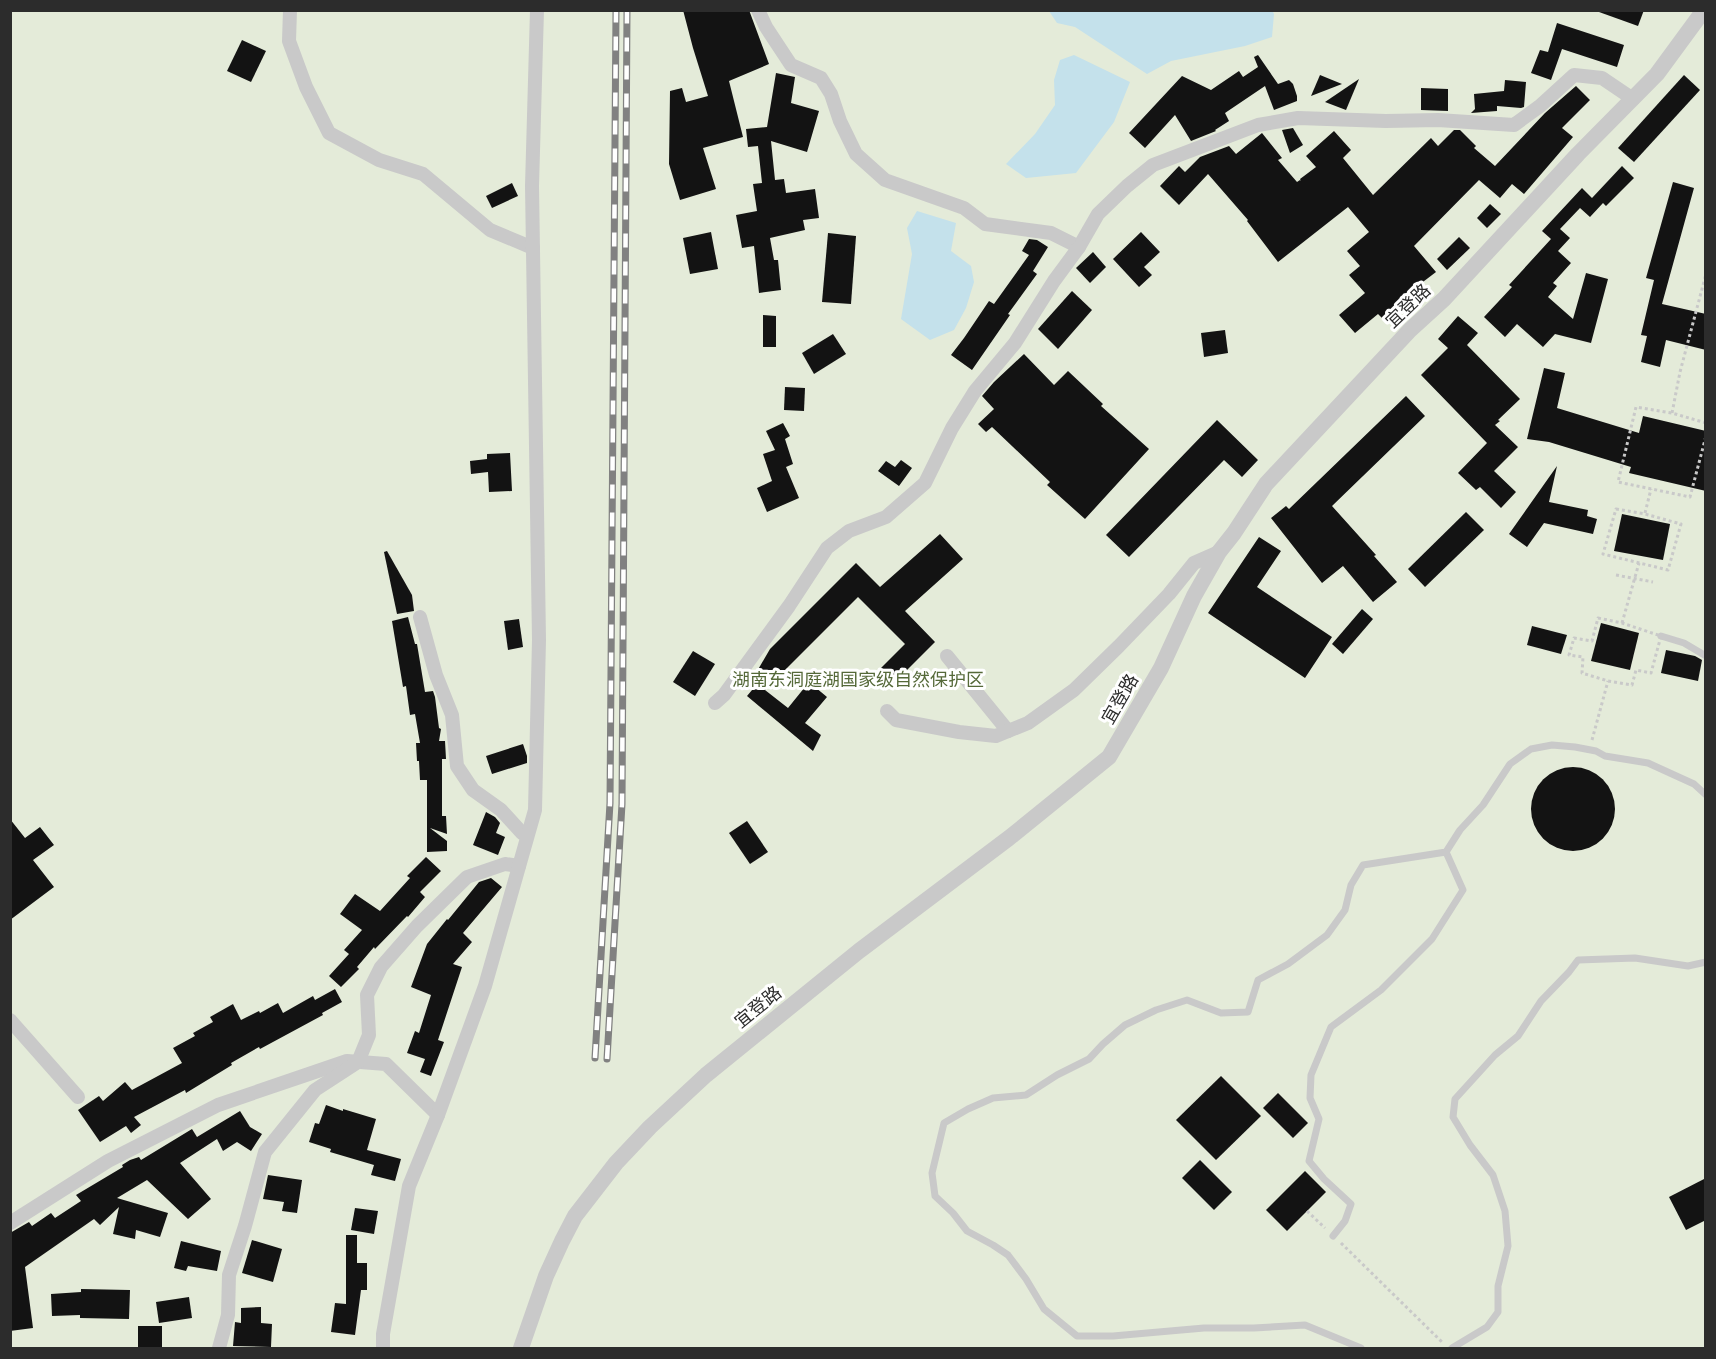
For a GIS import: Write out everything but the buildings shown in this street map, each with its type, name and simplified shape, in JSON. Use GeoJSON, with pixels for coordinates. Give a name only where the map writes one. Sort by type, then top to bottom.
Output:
{"type":"FeatureCollection","features":[{"type":"Feature","properties":{"kind":"street"},"geometry":{"type":"LineString","coordinates":[[290,10],[289,41],[306,87],[330,133],[379,160],[423,174],[490,230],[533,248]]}},
{"type":"Feature","properties":{"kind":"street"},"geometry":{"type":"LineString","coordinates":[[383,1348],[383,1334],[410,1186],[485,986],[535,810],[539,640],[532,186],[537,10]]}},
{"type":"Feature","properties":{"kind":"street"},"geometry":{"type":"LineString","coordinates":[[758,10],[766,27],[791,65],[821,78],[831,94],[840,121],[856,154],[885,180],[964,208],[985,224],[1051,233],[1079,247]]}},
{"type":"Feature","properties":{"kind":"street","name":"宜登路"},"geometry":{"type":"LineString","coordinates":[[521,1348],[546,1276],[575,1216],[616,1163],[650,1126],[706,1075],[841,966],[1009,838],[1109,757],[1161,668],[1194,596],[1219,552],[1266,484],[1410,330],[1444,299],[1578,154],[1633,99],[1656,74],[1704,10]]}},
{"type":"Feature","properties":{"kind":"street"},"geometry":{"type":"LineString","coordinates":[[715,704],[777,623],[827,548],[849,531],[886,517],[925,483],[952,428],[975,391],[1015,343],[1054,281],[1079,247],[1098,214],[1153,165],[1258,124],[1299,118],[1438,120],[1514,125],[1540,106],[1574,75],[1602,78],[1633,99]]}},
{"type":"Feature","properties":{"kind":"street"},"geometry":{"type":"LineString","coordinates":[[887,711],[896,720],[959,732],[996,736],[1028,723],[1074,690],[1169,594],[1194,563],[1219,552]]}},
{"type":"Feature","properties":{"kind":"street"},"geometry":{"type":"LineString","coordinates":[[420,617],[436,675],[452,715],[457,766],[473,790],[501,810],[522,833]]}},
{"type":"Feature","properties":{"kind":"street"},"geometry":{"type":"LineString","coordinates":[[947,656],[1008,731]]}},
{"type":"Feature","properties":{"kind":"street"},"geometry":{"type":"LineString","coordinates":[[219,1348],[228,1315],[229,1275],[265,1152],[315,1090],[358,1062],[369,1035],[367,995],[381,967],[417,926],[467,877],[505,864],[519,866]]}},
{"type":"Feature","properties":{"kind":"street"},"geometry":{"type":"LineString","coordinates":[[10,1020],[78,1097]]}},
{"type":"Feature","properties":{"kind":"street"},"geometry":{"type":"LineString","coordinates":[[10,1223],[108,1161],[218,1105],[347,1061],[386,1064],[438,1115]]}},
{"type":"Feature","properties":{"kind":"lane"},"geometry":{"type":"LineString","coordinates":[[1660,636],[1684,643],[1706,656]]}},
{"type":"Feature","properties":{"kind":"lane"},"geometry":{"type":"LineString","coordinates":[[1361,1348],[1305,1325],[1204,1328],[1113,1336],[1077,1336],[1044,1309],[1026,1279],[1008,1256],[967,1231],[935,1196],[932,1173],[944,1123],[993,1098],[1026,1095],[1089,1059],[1125,1025],[1156,1010],[1187,1000],[1221,1013],[1248,1011],[1258,980],[1288,964],[1327,935],[1345,910],[1351,885],[1363,865],[1446,852],[1460,830],[1483,805],[1510,764],[1531,749],[1552,745],[1596,751],[1605,756],[1648,763],[1694,784],[1706,795]]}},
{"type":"Feature","properties":{"kind":"lane"},"geometry":{"type":"LineString","coordinates":[[1333,1236],[1345,1221],[1351,1204],[1324,1179],[1309,1161],[1319,1119],[1310,1098],[1311,1075],[1331,1027],[1381,990],[1432,939],[1463,890],[1446,852]]}},
{"type":"Feature","properties":{"kind":"lane"},"geometry":{"type":"LineString","coordinates":[[1450,1348],[1487,1326],[1498,1312],[1498,1286],[1508,1246],[1505,1211],[1493,1175],[1470,1145],[1454,1118],[1455,1099],[1495,1056],[1518,1036],[1541,1001],[1578,960],[1635,958],[1688,966],[1706,962]]}},
{"type":"Feature","properties":{"kind":"path"},"geometry":{"type":"LineString","coordinates":[[1672,414],[1680,372],[1706,274]]}},
{"type":"Feature","properties":{"kind":"path"},"geometry":{"type":"LineString","coordinates":[[1706,423],[1636,407],[1618,482],[1690,497],[1706,436]]}},
{"type":"Feature","properties":{"kind":"path"},"geometry":{"type":"LineString","coordinates":[[1645,514],[1651,489]]}},
{"type":"Feature","properties":{"kind":"path"},"geometry":{"type":"LineString","coordinates":[[1616,510],[1645,514],[1681,524],[1668,570],[1603,554],[1616,510]]}},
{"type":"Feature","properties":{"kind":"path"},"geometry":{"type":"LineString","coordinates":[[1622,623],[1639,563]]}},
{"type":"Feature","properties":{"kind":"path"},"geometry":{"type":"LineString","coordinates":[[1616,575],[1653,582]]}},
{"type":"Feature","properties":{"kind":"path"},"geometry":{"type":"LineString","coordinates":[[1598,618],[1622,623],[1660,636],[1651,673],[1636,670],[1632,686],[1582,673],[1583,657],[1569,655],[1574,638],[1592,641],[1598,618]]}},
{"type":"Feature","properties":{"kind":"path"},"geometry":{"type":"LineString","coordinates":[[1590,750],[1608,681]]}},
{"type":"Feature","properties":{"kind":"path"},"geometry":{"type":"LineString","coordinates":[[1307,1211],[1450,1348]]}},
{"type":"Feature","properties":{"kind":"green space","name":"湖南东洞庭湖国家级自然保护区"},"geometry":{"type":"Polygon","coordinates":[[[10,11],[1705,11],[1705,1348],[11,1348],[10,11]]]}},
{"type":"Feature","properties":{"kind":"water"},"geometry":{"type":"Polygon","coordinates":[[[1272,10],[1274,14],[1272,37],[1245,46],[1171,61],[1147,74],[1075,27],[1057,23],[1049,11],[1272,10]]]}},
{"type":"Feature","properties":{"kind":"water"},"geometry":{"type":"Polygon","coordinates":[[[1074,55],[1130,82],[1114,122],[1076,173],[1026,178],[1006,164],[1035,134],[1055,105],[1054,80],[1060,60],[1074,55]]]}},
{"type":"Feature","properties":{"kind":"water"},"geometry":{"type":"Polygon","coordinates":[[[917,211],[956,223],[951,251],[971,266],[974,282],[966,308],[954,330],[930,340],[901,319],[912,254],[907,228],[917,211]]]}},
{"type":"Feature","properties":{"kind":"railway"},"geometry":{"type":"LineString","coordinates":[[595,1058],[610,803],[616,10]]}},
{"type":"Feature","properties":{"kind":"railway"},"geometry":{"type":"LineString","coordinates":[[607,1059],[622,804],[627,10]]}}]}
